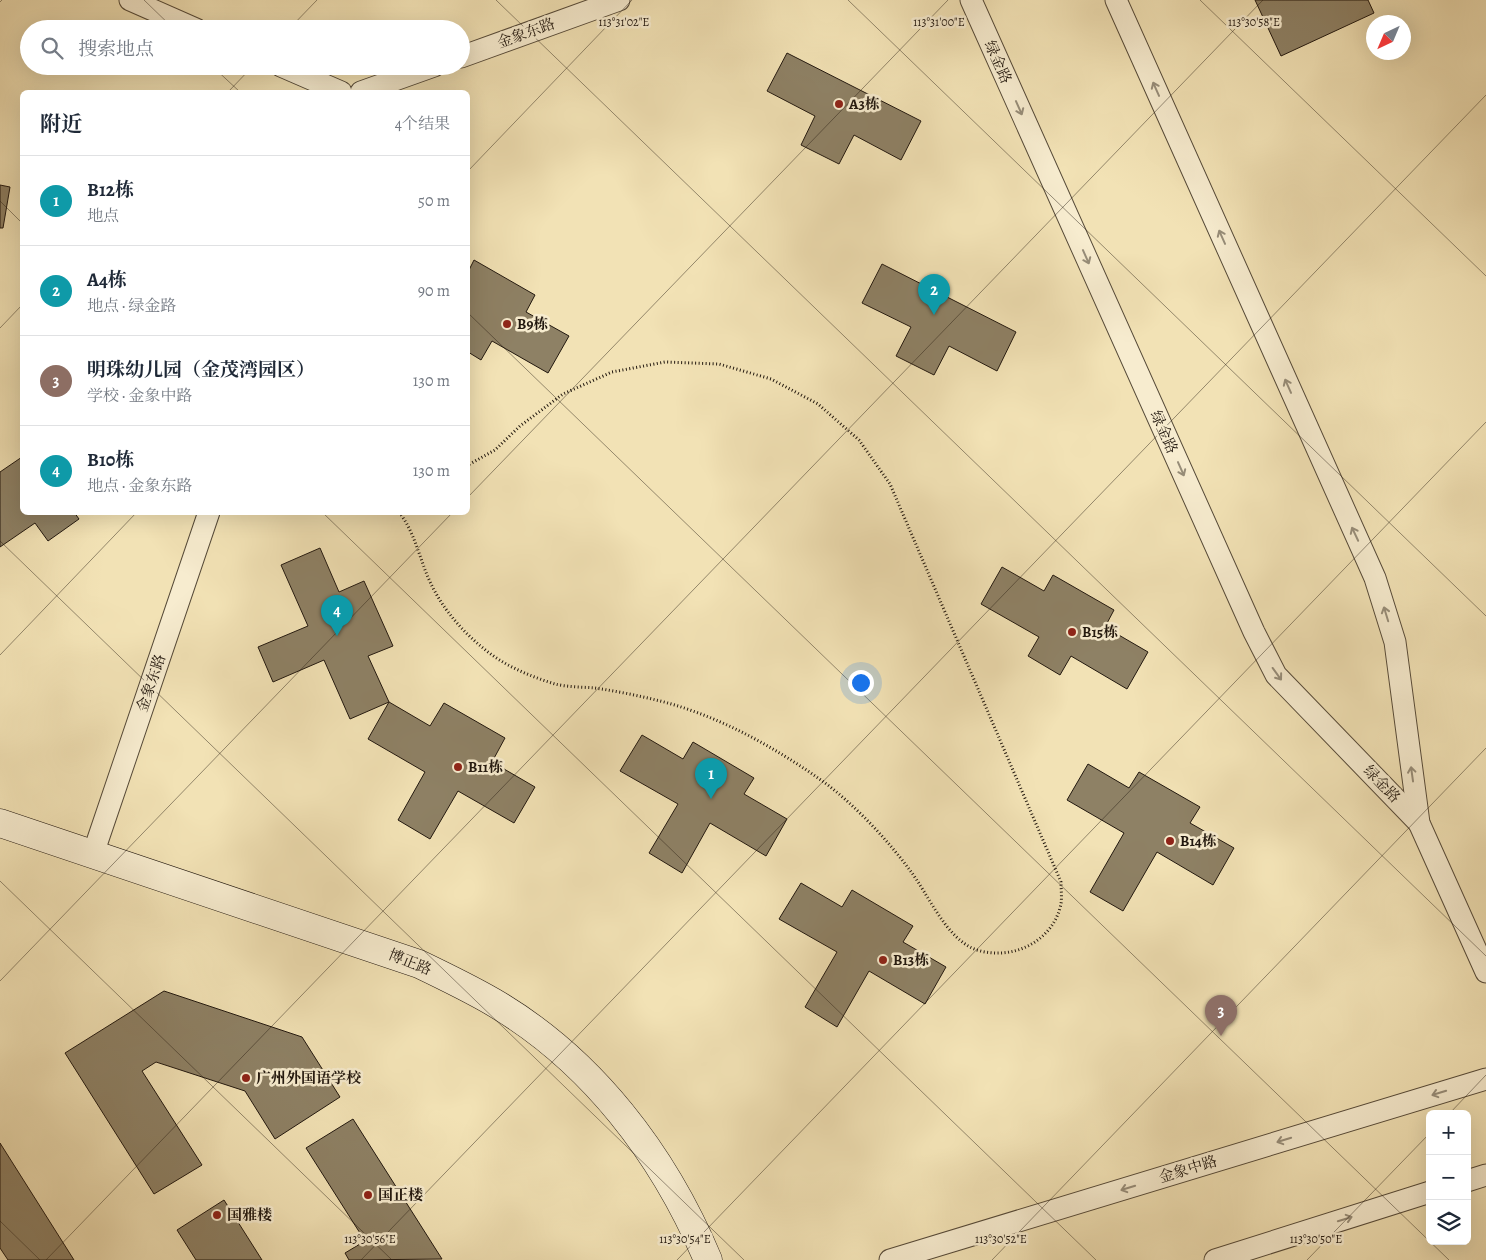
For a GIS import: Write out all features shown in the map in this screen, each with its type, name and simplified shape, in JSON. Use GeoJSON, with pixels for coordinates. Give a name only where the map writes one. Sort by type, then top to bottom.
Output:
{"type":"FeatureCollection","features":[{"type":"Feature","properties":{"kind":"street"},"geometry":{"type":"LineString","coordinates":[[130,0],[176,20]]}},
{"type":"Feature","properties":{"kind":"street","name":"金象东路"},"geometry":{"type":"LineString","coordinates":[[470,53],[619,0]]}},
{"type":"Feature","properties":{"kind":"street","name":"绿金路"},"geometry":{"type":"LineString","coordinates":[[971,0],[1254,632],[1276,675],[1419,823]]}},
{"type":"Feature","properties":{"kind":"street","name":"绿金路"},"geometry":{"type":"LineString","coordinates":[[1116,0],[1375,578],[1395,642],[1419,823],[1486,972]]}},
{"type":"Feature","properties":{"kind":"street"},"geometry":{"type":"LineString","coordinates":[[302,75],[336,90]]}},
{"type":"Feature","properties":{"kind":"street"},"geometry":{"type":"LineString","coordinates":[[367,90],[409,75]]}},
{"type":"Feature","properties":{"kind":"street","name":"金象东路"},"geometry":{"type":"LineString","coordinates":[[93,854],[208,515]]}},
{"type":"Feature","properties":{"kind":"street","name":"博正路"},"geometry":{"type":"LineString","coordinates":[[0,823],[419,964],[457,982],[501,1007],[562,1052],[622,1112],[649,1148],[673,1186],[694,1226],[708,1260]]}},
{"type":"Feature","properties":{"kind":"street","name":"金象中路"},"geometry":{"type":"LineString","coordinates":[[890,1260],[1486,1079]]}},
{"type":"Feature","properties":{"kind":"street"},"geometry":{"type":"LineString","coordinates":[[1471,1180],[1486,1175]]}},
{"type":"Feature","properties":{"kind":"street"},"geometry":{"type":"LineString","coordinates":[[1214,1260],[1426,1193]]}},
{"type":"Feature","properties":{"kind":"path"},"geometry":{"type":"LineString","coordinates":[[401,515],[417,547],[432,586],[454,620],[490,654],[518,671],[557,684],[597,689],[666,703],[716,720],[771,747],[822,781],[868,822],[909,868],[956,937],[975,949],[996,954],[1018,951],[1038,941],[1052,924],[1061,904],[1061,882],[890,484],[859,440],[818,404],[771,379],[718,364],[665,362],[612,372],[563,394],[520,426],[495,450],[470,464]]}},
{"type":"Feature","properties":{"kind":"building"},"geometry":{"type":"Polygon","coordinates":[[[1255,0],[1368,0],[1374,13],[1366,15],[1366,17],[1281,56],[1255,0]]]}},
{"type":"Feature","properties":{"kind":"building","name":"A3栋"},"geometry":{"type":"Polygon","coordinates":[[[787,53],[921,121],[901,160],[854,135],[839,164],[801,145],[815,116],[767,91],[787,53]]]}},
{"type":"Feature","properties":{"kind":"building"},"geometry":{"type":"Polygon","coordinates":[[[0,185],[10,187],[3,228],[0,228],[0,185]]]}},
{"type":"Feature","properties":{"kind":"building","name":"B9栋"},"geometry":{"type":"Polygon","coordinates":[[[474,260],[535,295],[526,312],[569,336],[548,373],[492,341],[481,360],[470,353],[470,268],[474,260]]]}},
{"type":"Feature","properties":{"kind":"building"},"geometry":{"type":"Polygon","coordinates":[[[882,264],[1016,332],[997,371],[949,346],[934,375],[896,356],[911,327],[862,303],[882,264]]]}},
{"type":"Feature","properties":{"kind":"building"},"geometry":{"type":"Polygon","coordinates":[[[20,458],[20,515],[76,515],[79,519],[48,541],[35,523],[0,547],[0,472],[20,458]]]}},
{"type":"Feature","properties":{"kind":"building"},"geometry":{"type":"Polygon","coordinates":[[[320,548],[339,592],[364,581],[393,646],[368,656],[389,702],[350,719],[324,660],[273,682],[258,647],[308,626],[281,565],[320,548]]]}},
{"type":"Feature","properties":{"kind":"building","name":"B15栋"},"geometry":{"type":"Polygon","coordinates":[[[1002,567],[1044,591],[1053,575],[1114,610],[1105,627],[1148,652],[1127,689],[1071,656],[1060,675],[1028,656],[1039,637],[981,604],[1002,567]]]}},
{"type":"Feature","properties":{"kind":"building","name":"B11栋"},"geometry":{"type":"Polygon","coordinates":[[[389,702],[430,726],[444,703],[505,738],[492,762],[535,787],[514,823],[458,791],[430,839],[398,820],[425,772],[368,739],[389,702]]]}},
{"type":"Feature","properties":{"kind":"building"},"geometry":{"type":"Polygon","coordinates":[[[642,735],[683,759],[693,742],[754,778],[744,794],[787,819],[766,856],[710,823],[682,873],[649,853],[678,804],[620,771],[642,735]]]}},
{"type":"Feature","properties":{"kind":"building","name":"B14栋"},"geometry":{"type":"Polygon","coordinates":[[[1088,764],[1129,788],[1139,772],[1200,807],[1190,823],[1234,848],[1213,885],[1157,852],[1123,911],[1090,892],[1124,833],[1067,800],[1088,764]]]}},
{"type":"Feature","properties":{"kind":"building","name":"B13栋"},"geometry":{"type":"Polygon","coordinates":[[[801,883],[842,907],[852,890],[913,926],[903,942],[946,967],[925,1004],[869,971],[837,1027],[805,1007],[837,952],[779,919],[801,883]]]}},
{"type":"Feature","properties":{"kind":"building"},"geometry":{"type":"Polygon","coordinates":[[[164,991],[302,1037],[340,1097],[275,1139],[245,1091],[156,1062],[142,1071],[202,1165],[154,1194],[65,1053],[164,991]]]}},
{"type":"Feature","properties":{"kind":"building","name":"国正楼"},"geometry":{"type":"Polygon","coordinates":[[[353,1119],[442,1259],[349,1260],[345,1253],[365,1241],[306,1148],[353,1119]]]}},
{"type":"Feature","properties":{"kind":"building"},"geometry":{"type":"Polygon","coordinates":[[[0,1143],[74,1260],[8,1260],[0,1248],[0,1143]]]}},
{"type":"Feature","properties":{"kind":"building","name":"国雅楼"},"geometry":{"type":"Polygon","coordinates":[[[224,1200],[262,1260],[196,1260],[177,1230],[224,1200]]]}},
{"type":"Feature","properties":{"kind":"place","name":"A3栋"},"geometry":{"type":"Point","coordinates":[839,104]}},
{"type":"Feature","properties":{"kind":"place","name":"A4栋"},"geometry":{"type":"Point","coordinates":[934,315]}},
{"type":"Feature","properties":{"kind":"place","name":"B9栋"},"geometry":{"type":"Point","coordinates":[507,324]}},
{"type":"Feature","properties":{"kind":"place","name":"B15栋"},"geometry":{"type":"Point","coordinates":[1072,632]}},
{"type":"Feature","properties":{"kind":"place","name":"B10栋"},"geometry":{"type":"Point","coordinates":[337,636]}},
{"type":"Feature","properties":{"kind":"place","name":"B11栋"},"geometry":{"type":"Point","coordinates":[458,767]}},
{"type":"Feature","properties":{"kind":"place","name":"B12栋"},"geometry":{"type":"Point","coordinates":[711,799]}},
{"type":"Feature","properties":{"kind":"place","name":"B14栋"},"geometry":{"type":"Point","coordinates":[1170,841]}},
{"type":"Feature","properties":{"kind":"place","name":"B13栋"},"geometry":{"type":"Point","coordinates":[883,960]}},
{"type":"Feature","properties":{"kind":"place","name":"明珠幼儿园（金茂湾园区）"},"geometry":{"type":"Point","coordinates":[1221,1036]}},
{"type":"Feature","properties":{"kind":"place","name":"广州外国语学校"},"geometry":{"type":"Point","coordinates":[246,1078]}},
{"type":"Feature","properties":{"kind":"place","name":"国正楼"},"geometry":{"type":"Point","coordinates":[368,1195]}},
{"type":"Feature","properties":{"kind":"place","name":"国雅楼"},"geometry":{"type":"Point","coordinates":[217,1215]}}]}
